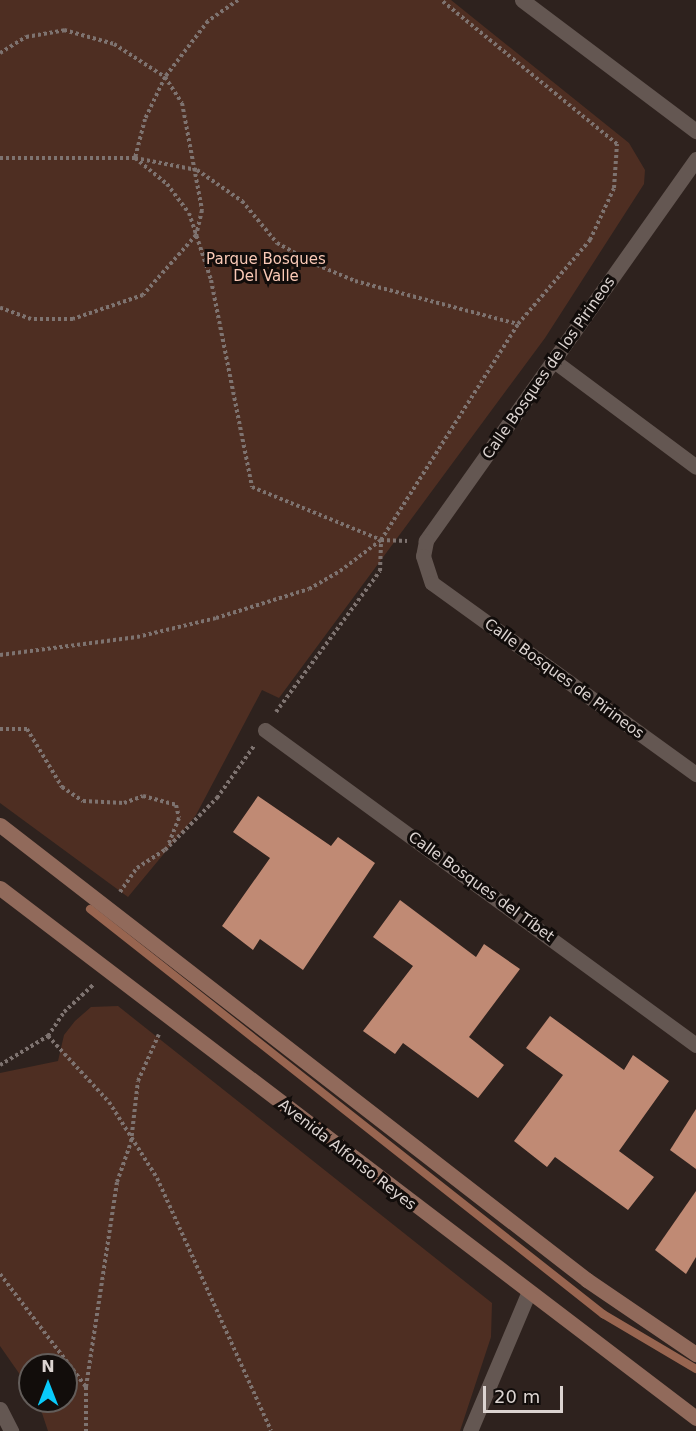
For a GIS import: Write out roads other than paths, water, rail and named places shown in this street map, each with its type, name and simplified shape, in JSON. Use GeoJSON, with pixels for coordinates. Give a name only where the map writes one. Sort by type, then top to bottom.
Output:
{"type":"FeatureCollection","features":[{"type":"Feature","properties":{"kind":"main road"},"geometry":{"type":"LineString","coordinates":[[0,825],[587,1280],[696,1354]]}},
{"type":"Feature","properties":{"kind":"main road","name":"Avenida Alfonso Reyes"},"geometry":{"type":"LineString","coordinates":[[0,888],[528,1294],[696,1418]]}},
{"type":"Feature","properties":{"kind":"street"},"geometry":{"type":"LineString","coordinates":[[522,0],[696,131]]}},
{"type":"Feature","properties":{"kind":"street","name":"Calle Bosques de los Pirineos"},"geometry":{"type":"LineString","coordinates":[[432,583],[423,556],[426,541],[696,159]]}},
{"type":"Feature","properties":{"kind":"street"},"geometry":{"type":"LineString","coordinates":[[554,361],[696,467]]}},
{"type":"Feature","properties":{"kind":"street","name":"Calle Bosques de Pirineos"},"geometry":{"type":"LineString","coordinates":[[432,583],[696,774]]}},
{"type":"Feature","properties":{"kind":"street","name":"Calle Bosques del Tíbet"},"geometry":{"type":"LineString","coordinates":[[266,730],[696,1045]]}},
{"type":"Feature","properties":{"kind":"street"},"geometry":{"type":"LineString","coordinates":[[470,1431],[528,1294]]}},
{"type":"Feature","properties":{"kind":"street"},"geometry":{"type":"LineString","coordinates":[[0,1409],[11,1431]]}},
{"type":"Feature","properties":{"kind":"waterway"},"geometry":{"type":"LineString","coordinates":[[90,909],[603,1314],[696,1369]]}},
{"type":"Feature","properties":{"kind":"park label","name":"Parque Bosques Del Valle"},"geometry":{"type":"Point","coordinates":[266,268]}}]}
